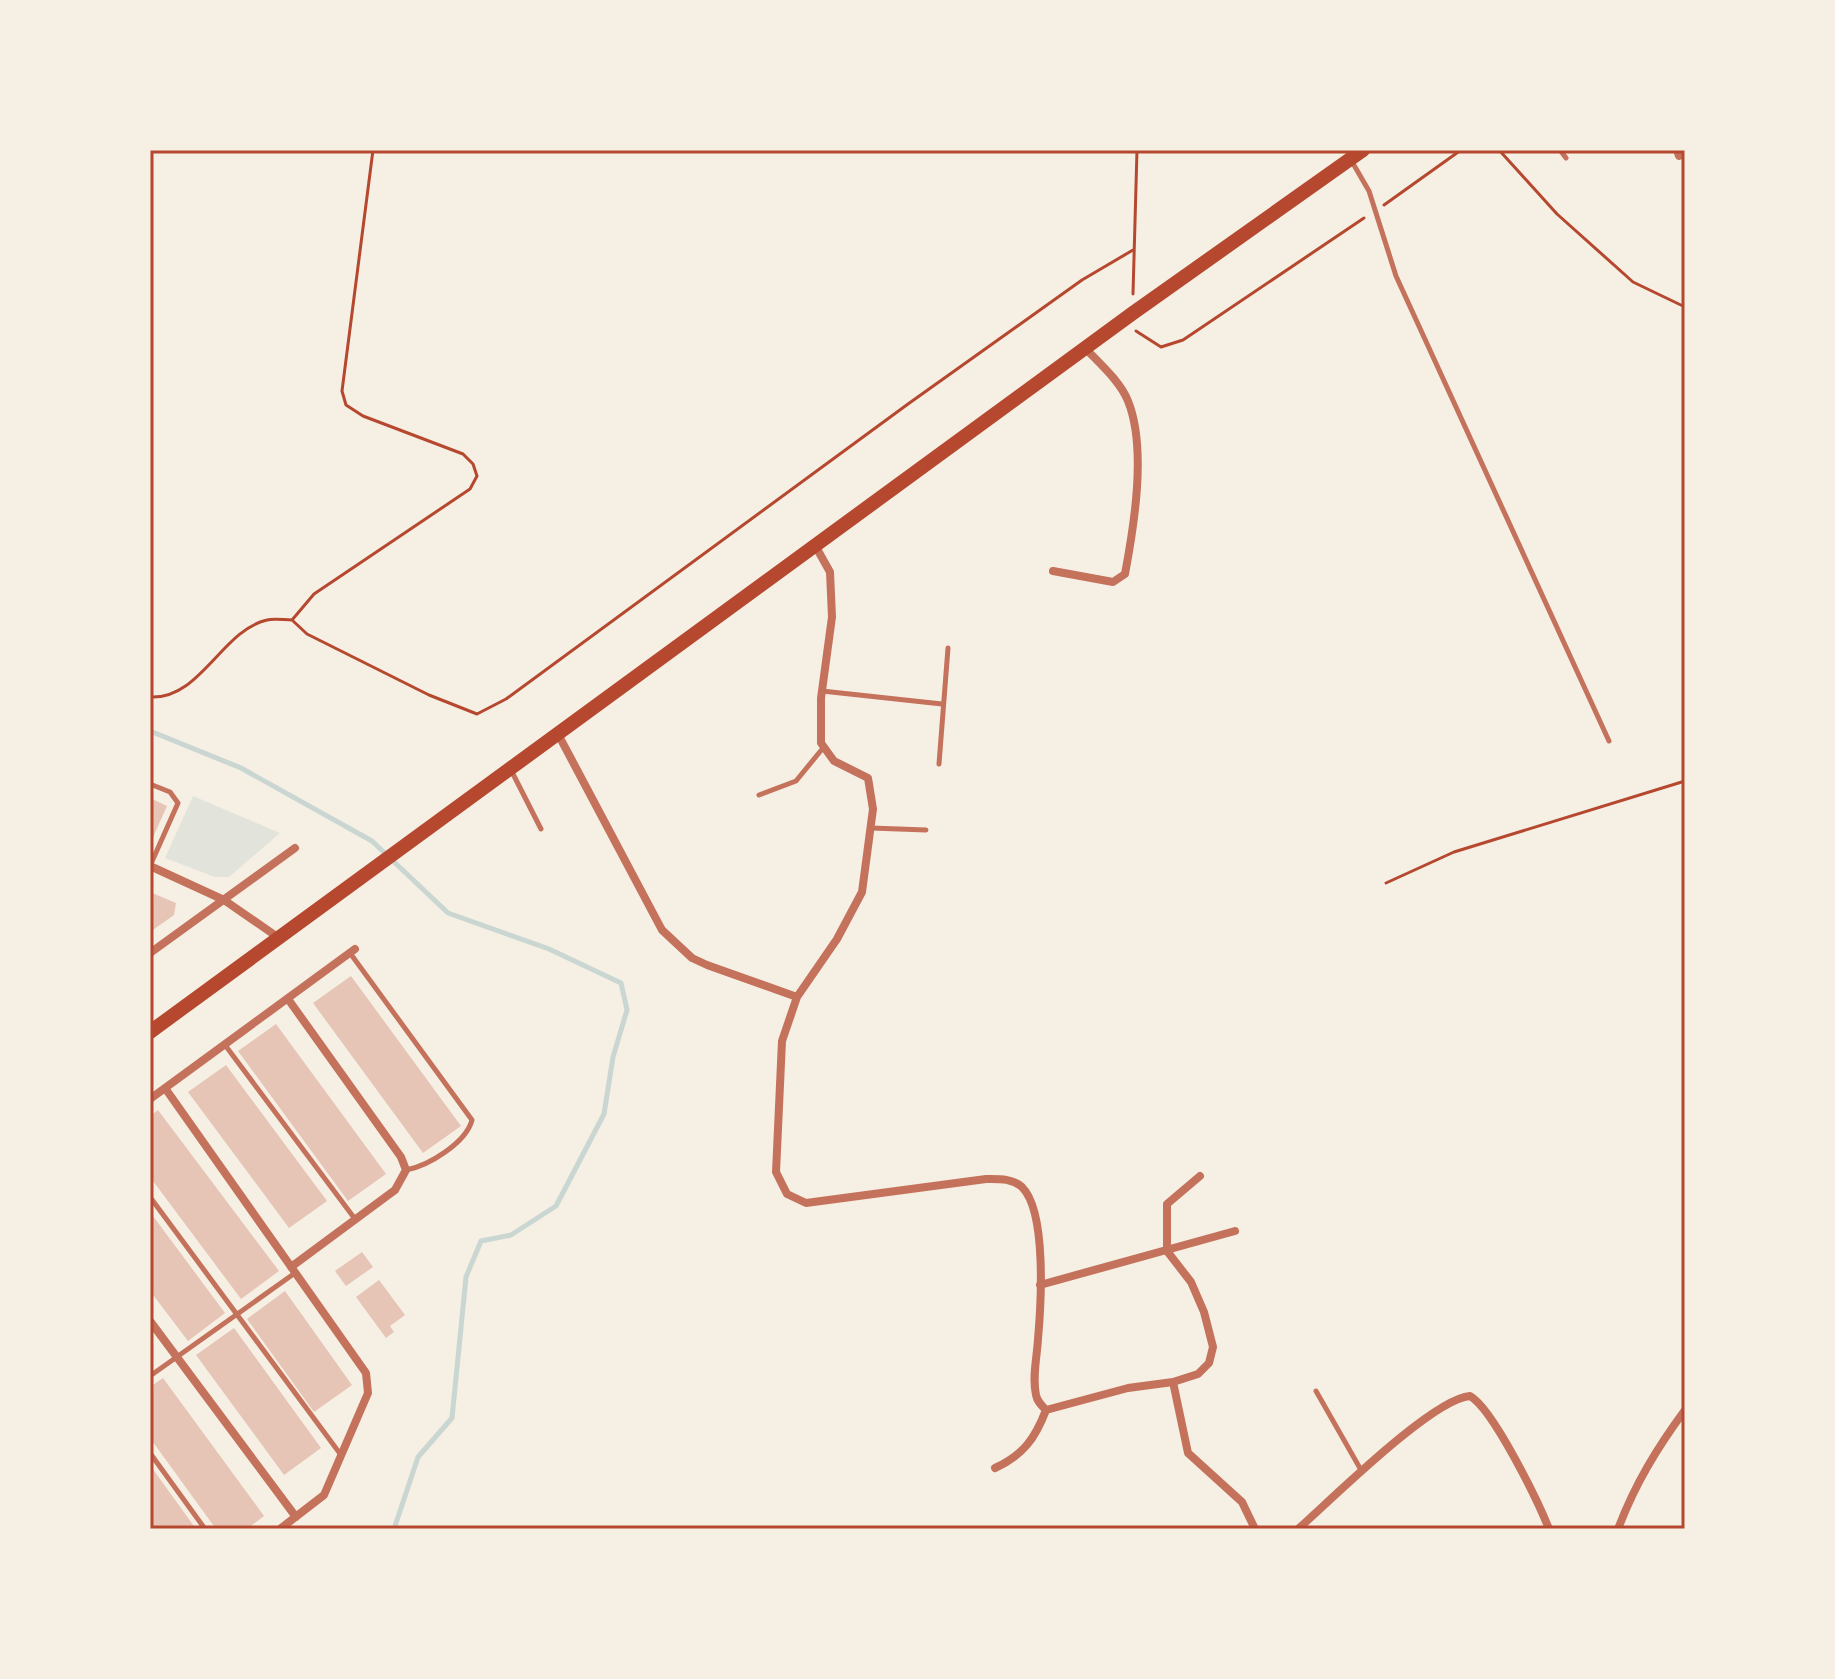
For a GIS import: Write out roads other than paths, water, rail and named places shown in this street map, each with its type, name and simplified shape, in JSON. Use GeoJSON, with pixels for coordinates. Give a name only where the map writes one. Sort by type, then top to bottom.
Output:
{"type":"FeatureCollection","features":[{"type":"Feature","properties":{"kind":"main road"},"geometry":{"type":"LineString","coordinates":[[150,1032],[1085,348],[1357,154]]}},
{"type":"Feature","properties":{"kind":"street"},"geometry":{"type":"LineString","coordinates":[[1053,571],[1113,582],[1125,574],[1135,507],[1135,423],[1127,399],[1085,348]]}},
{"type":"Feature","properties":{"kind":"street"},"geometry":{"type":"LineString","coordinates":[[816,547],[830,572],[832,617],[820,722],[824,747],[834,761],[868,778],[871,787],[871,828],[862,892],[837,939],[797,997],[782,1041],[776,1172],[787,1194],[806,1203],[939,1183],[1006,1179],[1022,1188],[1034,1212],[1040,1285],[1034,1381],[1036,1399],[1046,1410]]}},
{"type":"Feature","properties":{"kind":"street"},"geometry":{"type":"LineString","coordinates":[[558,734],[662,930],[692,958],[797,997]]}},
{"type":"Feature","properties":{"kind":"street"},"geometry":{"type":"LineString","coordinates":[[150,953],[295,848]]}},
{"type":"Feature","properties":{"kind":"street"},"geometry":{"type":"LineString","coordinates":[[150,866],[224,900],[279,938]]}},
{"type":"Feature","properties":{"kind":"street"},"geometry":{"type":"LineString","coordinates":[[150,1099],[353,951]]}},
{"type":"Feature","properties":{"kind":"street"},"geometry":{"type":"LineString","coordinates":[[288,999],[401,1157],[406,1170],[395,1190],[293,1270]]}},
{"type":"Feature","properties":{"kind":"street"},"geometry":{"type":"LineString","coordinates":[[165,1088],[366,1373],[368,1393],[324,1495],[280,1529]]}},
{"type":"Feature","properties":{"kind":"street"},"geometry":{"type":"LineString","coordinates":[[1046,1410],[1128,1388],[1173,1382],[1198,1374],[1209,1363],[1213,1347],[1191,1282],[1167,1251],[1167,1204],[1200,1176]]}},
{"type":"Feature","properties":{"kind":"street"},"geometry":{"type":"LineString","coordinates":[[1040,1285],[1235,1231]]}},
{"type":"Feature","properties":{"kind":"street"},"geometry":{"type":"LineString","coordinates":[[150,1321],[296,1517]]}},
{"type":"Feature","properties":{"kind":"street"},"geometry":{"type":"LineString","coordinates":[[1173,1382],[1188,1453],[1242,1502],[1255,1529]]}},
{"type":"Feature","properties":{"kind":"street"},"geometry":{"type":"LineString","coordinates":[[1298,1529],[1447,1404],[1470,1396],[1480,1401],[1537,1501],[1549,1529]]}},
{"type":"Feature","properties":{"kind":"street"},"geometry":{"type":"LineString","coordinates":[[995,1468],[1012,1460],[1032,1443],[1046,1410]]}},
{"type":"Feature","properties":{"kind":"street"},"geometry":{"type":"LineString","coordinates":[[1618,1529],[1640,1478],[1685,1410]]}},
{"type":"Feature","properties":{"kind":"lane"},"geometry":{"type":"LineString","coordinates":[[1560,150],[1566,158]]}},
{"type":"Feature","properties":{"kind":"lane"},"geometry":{"type":"LineString","coordinates":[[1357,154],[1373,212],[1409,304],[1609,741]]}},
{"type":"Feature","properties":{"kind":"lane"},"geometry":{"type":"LineString","coordinates":[[939,764],[948,648]]}},
{"type":"Feature","properties":{"kind":"lane"},"geometry":{"type":"LineString","coordinates":[[822,691],[942,704]]}},
{"type":"Feature","properties":{"kind":"lane"},"geometry":{"type":"LineString","coordinates":[[759,795],[796,781],[824,747]]}},
{"type":"Feature","properties":{"kind":"lane"},"geometry":{"type":"LineString","coordinates":[[511,769],[541,829]]}},
{"type":"Feature","properties":{"kind":"lane"},"geometry":{"type":"LineString","coordinates":[[150,784],[170,792],[178,803],[150,866]]}},
{"type":"Feature","properties":{"kind":"lane"},"geometry":{"type":"LineString","coordinates":[[871,828],[926,830]]}},
{"type":"Feature","properties":{"kind":"lane"},"geometry":{"type":"LineString","coordinates":[[353,951],[472,1120],[469,1131],[423,1167],[406,1170]]}},
{"type":"Feature","properties":{"kind":"lane"},"geometry":{"type":"LineString","coordinates":[[225,1045],[356,1219]]}},
{"type":"Feature","properties":{"kind":"lane"},"geometry":{"type":"LineString","coordinates":[[150,1197],[235,1316],[342,1456]]}},
{"type":"Feature","properties":{"kind":"lane"},"geometry":{"type":"LineString","coordinates":[[150,1376],[235,1316],[293,1270]]}},
{"type":"Feature","properties":{"kind":"lane"},"geometry":{"type":"LineString","coordinates":[[1316,1391],[1363,1473]]}},
{"type":"Feature","properties":{"kind":"lane"},"geometry":{"type":"LineString","coordinates":[[150,1453],[205,1529]]}},
{"type":"Feature","properties":{"kind":"waterway"},"geometry":{"type":"LineString","coordinates":[[150,731],[241,768],[372,841],[448,913],[549,949],[621,983],[627,1010],[613,1057],[604,1114],[556,1206],[511,1235],[481,1241],[466,1277],[452,1418],[418,1457],[394,1529]]}}]}
